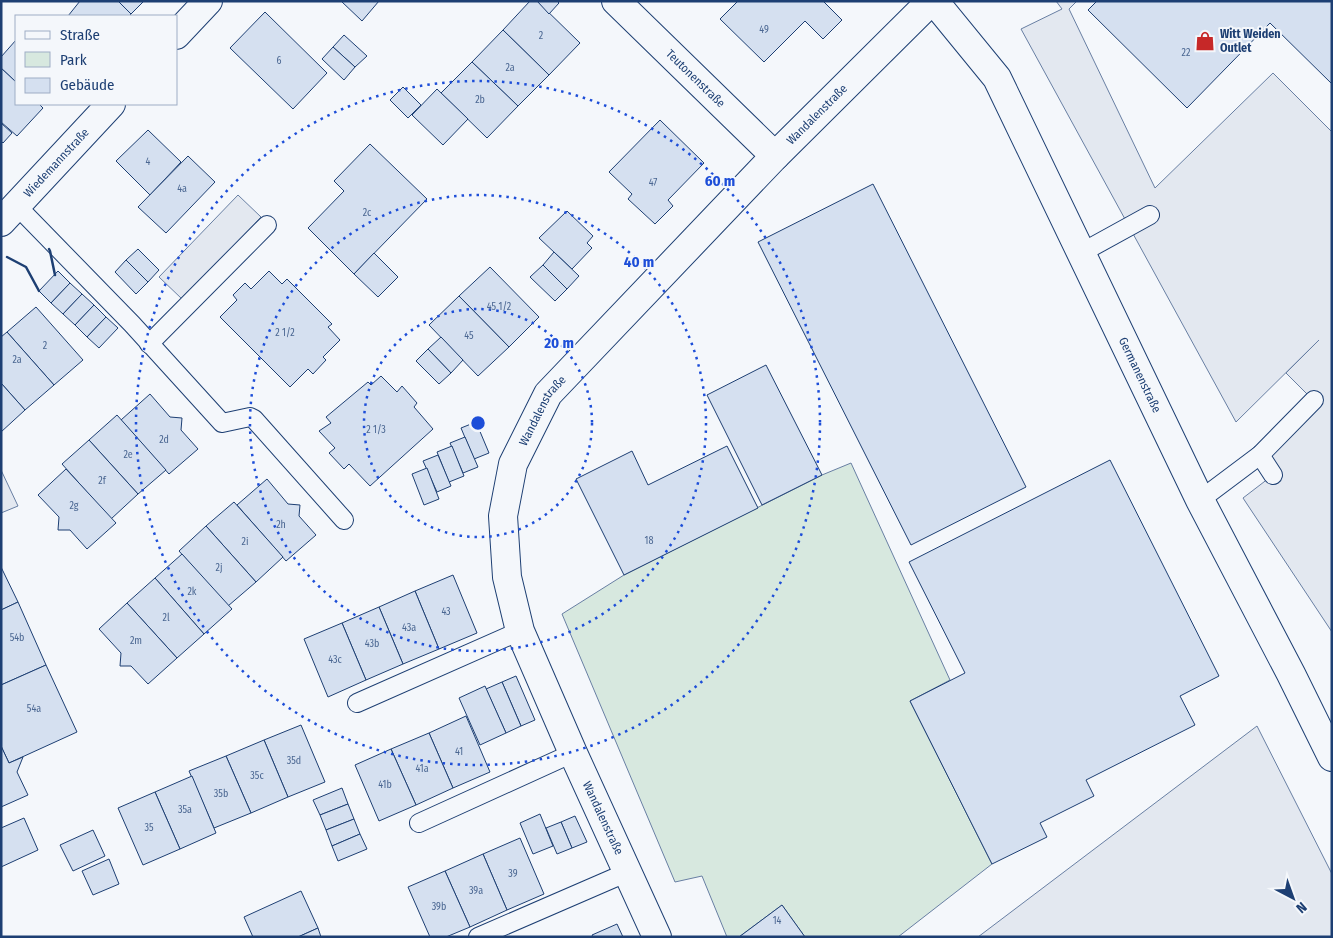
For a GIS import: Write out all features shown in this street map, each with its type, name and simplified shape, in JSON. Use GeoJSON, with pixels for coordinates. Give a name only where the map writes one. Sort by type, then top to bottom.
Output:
{"type":"FeatureCollection","features":[{"type":"Feature","properties":{"kind":"street"},"geometry":{"type":"LineString","coordinates":[[178,33],[208,1]]}},
{"type":"Feature","properties":{"kind":"street","name":"Teutonenstraße"},"geometry":{"type":"LineString","coordinates":[[616,1],[775,156]]}},
{"type":"Feature","properties":{"kind":"street","name":"Wandalenstraße"},"geometry":{"type":"LineString","coordinates":[[657,937],[520,631],[507,577],[503,516],[513,464],[548,394],[775,156],[932,1]]}},
{"type":"Feature","properties":{"kind":"street","name":"Germanenstraße"},"geometry":{"type":"LineString","coordinates":[[932,1],[997,78],[1200,500],[1332,757]]}},
{"type":"Feature","properties":{"kind":"street","name":"Wiedemannstraße"},"geometry":{"type":"LineString","coordinates":[[9,214],[110,105]]}},
{"type":"Feature","properties":{"kind":"lane"},"geometry":{"type":"LineString","coordinates":[[9,214],[132,324],[222,423],[250,417],[254,419],[344,520]]}},
{"type":"Feature","properties":{"kind":"lane"},"geometry":{"type":"LineString","coordinates":[[1081,253],[1150,215]]}},
{"type":"Feature","properties":{"kind":"lane"},"geometry":{"type":"LineString","coordinates":[[150,344],[267,225]]}},
{"type":"Feature","properties":{"kind":"lane"},"geometry":{"type":"LineString","coordinates":[[1200,500],[1260,455],[1314,400]]}},
{"type":"Feature","properties":{"kind":"lane"},"geometry":{"type":"LineString","coordinates":[[1260,455],[1273,475]]}},
{"type":"Feature","properties":{"kind":"lane"},"geometry":{"type":"LineString","coordinates":[[356,703],[520,631]]}},
{"type":"Feature","properties":{"kind":"lane"},"geometry":{"type":"LineString","coordinates":[[419,823],[573,753]]}},
{"type":"Feature","properties":{"kind":"lane"},"geometry":{"type":"LineString","coordinates":[[478,937],[628,872]]}},
{"type":"Feature","properties":{"kind":"green space"},"geometry":{"type":"Polygon","coordinates":[[[851,463],[950,680],[910,701],[992,864],[898,937],[805,937],[782,905],[739,937],[727,937],[702,876],[675,882],[562,614],[624,575],[822,475],[851,463]]]}},
{"type":"Feature","properties":{"kind":"shaded area"},"geometry":{"type":"Polygon","coordinates":[[[1056,1],[1077,1],[1069,9],[1155,188],[1273,73],[1332,132],[1332,632],[1243,498],[1273,475],[1260,455],[1313,400],[1286,373],[1319,340],[1236,422],[1021,29],[1062,9],[1056,1]]]}},
{"type":"Feature","properties":{"kind":"shaded area"},"geometry":{"type":"Polygon","coordinates":[[[238,195],[261,217],[182,299],[159,277],[238,195]]]}},
{"type":"Feature","properties":{"kind":"shaded area"},"geometry":{"type":"Polygon","coordinates":[[[1,470],[18,506],[1,513],[1,470]]]}},
{"type":"Feature","properties":{"kind":"shaded area"},"geometry":{"type":"Polygon","coordinates":[[[1257,726],[1332,874],[1332,937],[978,937],[1257,726]]]}},
{"type":"Feature","properties":{"kind":"building"},"geometry":{"type":"Polygon","coordinates":[[[80,1],[118,1],[131,14],[130,15],[69,15],[80,1]]]}},
{"type":"Feature","properties":{"kind":"building"},"geometry":{"type":"Polygon","coordinates":[[[118,1],[144,1],[131,14],[118,1]]]}},
{"type":"Feature","properties":{"kind":"building"},"geometry":{"type":"Polygon","coordinates":[[[341,1],[379,1],[362,21],[341,1]]]}},
{"type":"Feature","properties":{"kind":"building"},"geometry":{"type":"Polygon","coordinates":[[[530,1],[537,1],[580,43],[549,75],[503,30],[530,1]]]}},
{"type":"Feature","properties":{"kind":"building"},"geometry":{"type":"Polygon","coordinates":[[[537,1],[557,1],[559,3],[549,14],[537,1]]]}},
{"type":"Feature","properties":{"kind":"building"},"geometry":{"type":"Polygon","coordinates":[[[738,1],[823,1],[842,20],[823,39],[805,21],[764,62],[720,19],[738,1]]]}},
{"type":"Feature","properties":{"kind":"building"},"geometry":{"type":"Polygon","coordinates":[[[1097,1],[1332,1],[1332,84],[1270,23],[1187,108],[1088,10],[1097,1]]]}},
{"type":"Feature","properties":{"kind":"building"},"geometry":{"type":"Polygon","coordinates":[[[265,12],[327,73],[293,109],[230,48],[265,12]]]}},
{"type":"Feature","properties":{"kind":"building"},"geometry":{"type":"Polygon","coordinates":[[[503,30],[549,75],[518,106],[472,62],[503,30]]]}},
{"type":"Feature","properties":{"kind":"building"},"geometry":{"type":"Polygon","coordinates":[[[344,35],[367,56],[355,67],[333,47],[344,35]]]}},
{"type":"Feature","properties":{"kind":"building"},"geometry":{"type":"Polygon","coordinates":[[[15,41],[15,81],[1,68],[1,57],[15,41]]]}},
{"type":"Feature","properties":{"kind":"building"},"geometry":{"type":"Polygon","coordinates":[[[333,47],[355,67],[344,80],[322,59],[333,47]]]}},
{"type":"Feature","properties":{"kind":"building"},"geometry":{"type":"Polygon","coordinates":[[[472,62],[518,106],[487,138],[441,93],[472,62]]]}},
{"type":"Feature","properties":{"kind":"building"},"geometry":{"type":"Polygon","coordinates":[[[1,68],[15,81],[15,105],[40,105],[43,108],[17,136],[1,122],[1,68]]]}},
{"type":"Feature","properties":{"kind":"building"},"geometry":{"type":"Polygon","coordinates":[[[403,87],[421,105],[408,118],[390,100],[403,87]]]}},
{"type":"Feature","properties":{"kind":"building"},"geometry":{"type":"Polygon","coordinates":[[[437,89],[468,119],[443,145],[412,115],[437,89]]]}},
{"type":"Feature","properties":{"kind":"building"},"geometry":{"type":"Polygon","coordinates":[[[660,120],[704,163],[668,200],[673,206],[655,224],[628,199],[632,194],[609,172],[660,120]]]}},
{"type":"Feature","properties":{"kind":"building"},"geometry":{"type":"Polygon","coordinates":[[[1,123],[12,133],[3,143],[1,141],[1,123]]]}},
{"type":"Feature","properties":{"kind":"building"},"geometry":{"type":"Polygon","coordinates":[[[148,130],[181,162],[150,195],[116,161],[148,130]]]}},
{"type":"Feature","properties":{"kind":"building"},"geometry":{"type":"Polygon","coordinates":[[[370,144],[427,199],[354,274],[308,228],[344,191],[334,181],[370,144]]]}},
{"type":"Feature","properties":{"kind":"building"},"geometry":{"type":"Polygon","coordinates":[[[188,156],[215,182],[166,233],[138,207],[188,156]]]}},
{"type":"Feature","properties":{"kind":"building"},"geometry":{"type":"Polygon","coordinates":[[[873,184],[1026,487],[911,545],[758,242],[873,184]]]}},
{"type":"Feature","properties":{"kind":"building"},"geometry":{"type":"Polygon","coordinates":[[[567,211],[593,236],[587,243],[592,248],[572,269],[539,238],[567,211]]]}},
{"type":"Feature","properties":{"kind":"building"},"geometry":{"type":"Polygon","coordinates":[[[138,249],[159,270],[148,282],[126,260],[138,249]]]}},
{"type":"Feature","properties":{"kind":"building"},"geometry":{"type":"Polygon","coordinates":[[[554,252],[579,276],[567,289],[543,265],[554,252]]]}},
{"type":"Feature","properties":{"kind":"building"},"geometry":{"type":"Polygon","coordinates":[[[374,253],[398,277],[378,297],[354,274],[374,253]]]}},
{"type":"Feature","properties":{"kind":"building"},"geometry":{"type":"Polygon","coordinates":[[[126,260],[148,282],[136,294],[115,272],[126,260]]]}},
{"type":"Feature","properties":{"kind":"building"},"geometry":{"type":"Polygon","coordinates":[[[543,265],[567,289],[555,301],[530,277],[543,265]]]}},
{"type":"Feature","properties":{"kind":"building"},"geometry":{"type":"Polygon","coordinates":[[[490,267],[539,317],[509,347],[459,296],[490,267]]]}},
{"type":"Feature","properties":{"kind":"building"},"geometry":{"type":"Polygon","coordinates":[[[58,271],[70,283],[51,303],[39,291],[58,271]]]}},
{"type":"Feature","properties":{"kind":"building"},"geometry":{"type":"Polygon","coordinates":[[[269,271],[282,284],[287,279],[332,324],[328,327],[340,340],[323,357],[326,360],[313,374],[308,369],[290,387],[220,317],[237,300],[233,295],[245,283],[251,289],[269,271]]]}},
{"type":"Feature","properties":{"kind":"building"},"geometry":{"type":"Polygon","coordinates":[[[70,283],[82,294],[63,314],[51,303],[70,283]]]}},
{"type":"Feature","properties":{"kind":"building"},"geometry":{"type":"Polygon","coordinates":[[[82,294],[94,305],[75,325],[63,314],[82,294]]]}},
{"type":"Feature","properties":{"kind":"building"},"geometry":{"type":"Polygon","coordinates":[[[459,296],[509,347],[478,376],[429,325],[459,296]]]}},
{"type":"Feature","properties":{"kind":"building"},"geometry":{"type":"Polygon","coordinates":[[[94,305],[106,317],[87,337],[75,325],[94,305]]]}},
{"type":"Feature","properties":{"kind":"building"},"geometry":{"type":"Polygon","coordinates":[[[36,307],[83,360],[54,385],[7,332],[36,307]]]}},
{"type":"Feature","properties":{"kind":"building"},"geometry":{"type":"Polygon","coordinates":[[[106,317],[118,328],[99,348],[87,337],[106,317]]]}},
{"type":"Feature","properties":{"kind":"building"},"geometry":{"type":"Polygon","coordinates":[[[7,332],[54,385],[25,410],[1,383],[1,337],[7,332]]]}},
{"type":"Feature","properties":{"kind":"building"},"geometry":{"type":"Polygon","coordinates":[[[441,337],[463,360],[451,373],[428,349],[441,337]]]}},
{"type":"Feature","properties":{"kind":"building"},"geometry":{"type":"Polygon","coordinates":[[[428,349],[451,373],[439,384],[416,361],[428,349]]]}},
{"type":"Feature","properties":{"kind":"building"},"geometry":{"type":"Polygon","coordinates":[[[766,365],[822,475],[762,505],[707,395],[766,365]]]}},
{"type":"Feature","properties":{"kind":"building"},"geometry":{"type":"Polygon","coordinates":[[[381,376],[397,392],[402,386],[417,403],[414,407],[433,429],[370,486],[349,464],[344,469],[329,453],[335,448],[319,431],[331,423],[326,417],[368,382],[371,385],[381,376]]]}},
{"type":"Feature","properties":{"kind":"building"},"geometry":{"type":"Polygon","coordinates":[[[1,383],[25,410],[1,432],[1,383]]]}},
{"type":"Feature","properties":{"kind":"building"},"geometry":{"type":"Polygon","coordinates":[[[150,394],[170,417],[182,418],[181,430],[198,449],[169,474],[121,420],[150,394]]]}},
{"type":"Feature","properties":{"kind":"building"},"geometry":{"type":"Polygon","coordinates":[[[117,415],[166,470],[138,494],[89,440],[117,415]]]}},
{"type":"Feature","properties":{"kind":"building"},"geometry":{"type":"Polygon","coordinates":[[[476,422],[489,453],[474,459],[461,428],[476,422]]]}},
{"type":"Feature","properties":{"kind":"building"},"geometry":{"type":"Polygon","coordinates":[[[465,437],[478,467],[463,473],[450,443],[465,437]]]}},
{"type":"Feature","properties":{"kind":"building"},"geometry":{"type":"Polygon","coordinates":[[[89,440],[138,494],[111,519],[62,464],[89,440]]]}},
{"type":"Feature","properties":{"kind":"building"},"geometry":{"type":"Polygon","coordinates":[[[452,446],[464,476],[449,482],[437,452],[452,446]]]}},
{"type":"Feature","properties":{"kind":"building"},"geometry":{"type":"Polygon","coordinates":[[[727,446],[758,508],[624,575],[576,479],[632,451],[648,485],[727,446]]]}},
{"type":"Feature","properties":{"kind":"building"},"geometry":{"type":"Polygon","coordinates":[[[438,455],[451,486],[437,492],[423,461],[438,455]]]}},
{"type":"Feature","properties":{"kind":"building"},"geometry":{"type":"Polygon","coordinates":[[[1110,460],[1219,676],[1180,696],[1195,725],[1086,780],[1094,796],[1040,823],[1047,837],[992,864],[910,701],[965,673],[909,562],[1110,460]]]}},
{"type":"Feature","properties":{"kind":"building"},"geometry":{"type":"Polygon","coordinates":[[[427,468],[439,499],[424,505],[412,474],[427,468]]]}},
{"type":"Feature","properties":{"kind":"building"},"geometry":{"type":"Polygon","coordinates":[[[66,469],[116,523],[87,549],[70,530],[58,530],[59,517],[38,495],[66,469]]]}},
{"type":"Feature","properties":{"kind":"building"},"geometry":{"type":"Polygon","coordinates":[[[267,479],[288,504],[300,505],[299,516],[316,535],[286,561],[237,505],[267,479]]]}},
{"type":"Feature","properties":{"kind":"building"},"geometry":{"type":"Polygon","coordinates":[[[234,502],[283,557],[256,582],[206,526],[234,502]]]}},
{"type":"Feature","properties":{"kind":"building"},"geometry":{"type":"Polygon","coordinates":[[[206,526],[256,582],[228,606],[179,551],[206,526]]]}},
{"type":"Feature","properties":{"kind":"building"},"geometry":{"type":"Polygon","coordinates":[[[182,554],[232,609],[204,634],[155,578],[182,554]]]}},
{"type":"Feature","properties":{"kind":"building"},"geometry":{"type":"Polygon","coordinates":[[[1,567],[18,602],[1,610],[1,567]]]}},
{"type":"Feature","properties":{"kind":"building"},"geometry":{"type":"Polygon","coordinates":[[[453,575],[477,633],[439,649],[415,591],[453,575]]]}},
{"type":"Feature","properties":{"kind":"building"},"geometry":{"type":"Polygon","coordinates":[[[155,578],[204,634],[177,658],[127,603],[155,578]]]}},
{"type":"Feature","properties":{"kind":"building"},"geometry":{"type":"Polygon","coordinates":[[[415,591],[439,649],[403,664],[379,607],[415,591]]]}},
{"type":"Feature","properties":{"kind":"building"},"geometry":{"type":"Polygon","coordinates":[[[18,602],[46,665],[1,685],[1,610],[18,602]]]}},
{"type":"Feature","properties":{"kind":"building"},"geometry":{"type":"Polygon","coordinates":[[[127,603],[177,658],[148,684],[131,666],[120,666],[121,653],[99,629],[127,603]]]}},
{"type":"Feature","properties":{"kind":"building"},"geometry":{"type":"Polygon","coordinates":[[[379,607],[403,664],[366,680],[342,623],[379,607]]]}},
{"type":"Feature","properties":{"kind":"building"},"geometry":{"type":"Polygon","coordinates":[[[342,623],[366,680],[328,697],[304,639],[342,623]]]}},
{"type":"Feature","properties":{"kind":"building"},"geometry":{"type":"Polygon","coordinates":[[[46,665],[77,732],[9,763],[1,746],[1,685],[46,665]]]}},
{"type":"Feature","properties":{"kind":"building"},"geometry":{"type":"Polygon","coordinates":[[[516,676],[535,720],[521,726],[502,682],[516,676]]]}},
{"type":"Feature","properties":{"kind":"building"},"geometry":{"type":"Polygon","coordinates":[[[502,682],[521,726],[506,733],[486,689],[502,682]]]}},
{"type":"Feature","properties":{"kind":"building"},"geometry":{"type":"Polygon","coordinates":[[[485,686],[506,733],[480,745],[459,698],[485,686]]]}},
{"type":"Feature","properties":{"kind":"building"},"geometry":{"type":"Polygon","coordinates":[[[466,716],[490,772],[453,788],[429,733],[466,716]]]}},
{"type":"Feature","properties":{"kind":"building"},"geometry":{"type":"Polygon","coordinates":[[[301,725],[325,782],[288,797],[264,740],[301,725]]]}},
{"type":"Feature","properties":{"kind":"building"},"geometry":{"type":"Polygon","coordinates":[[[429,733],[453,788],[416,805],[391,749],[429,733]]]}},
{"type":"Feature","properties":{"kind":"building"},"geometry":{"type":"Polygon","coordinates":[[[264,740],[288,797],[251,813],[226,756],[264,740]]]}},
{"type":"Feature","properties":{"kind":"building"},"geometry":{"type":"Polygon","coordinates":[[[1,746],[9,763],[23,757],[17,772],[28,795],[1,807],[1,746]]]}},
{"type":"Feature","properties":{"kind":"building"},"geometry":{"type":"Polygon","coordinates":[[[391,749],[416,805],[379,821],[355,765],[391,749]]]}},
{"type":"Feature","properties":{"kind":"building"},"geometry":{"type":"Polygon","coordinates":[[[226,756],[251,813],[214,828],[189,771],[226,756]]]}},
{"type":"Feature","properties":{"kind":"building"},"geometry":{"type":"Polygon","coordinates":[[[192,776],[216,833],[180,849],[155,792],[192,776]]]}},
{"type":"Feature","properties":{"kind":"building"},"geometry":{"type":"Polygon","coordinates":[[[342,788],[348,804],[320,815],[313,800],[342,788]]]}},
{"type":"Feature","properties":{"kind":"building"},"geometry":{"type":"Polygon","coordinates":[[[155,792],[180,849],[143,865],[118,808],[155,792]]]}},
{"type":"Feature","properties":{"kind":"building"},"geometry":{"type":"Polygon","coordinates":[[[348,804],[354,819],[326,830],[320,815],[348,804]]]}},
{"type":"Feature","properties":{"kind":"building"},"geometry":{"type":"Polygon","coordinates":[[[540,814],[553,846],[533,854],[520,823],[540,814]]]}},
{"type":"Feature","properties":{"kind":"building"},"geometry":{"type":"Polygon","coordinates":[[[575,816],[587,842],[572,848],[561,822],[575,816]]]}},
{"type":"Feature","properties":{"kind":"building"},"geometry":{"type":"Polygon","coordinates":[[[24,818],[38,850],[1,867],[1,828],[24,818]]]}},
{"type":"Feature","properties":{"kind":"building"},"geometry":{"type":"Polygon","coordinates":[[[354,819],[360,834],[332,846],[326,830],[354,819]]]}},
{"type":"Feature","properties":{"kind":"building"},"geometry":{"type":"Polygon","coordinates":[[[561,822],[572,848],[557,854],[546,828],[561,822]]]}},
{"type":"Feature","properties":{"kind":"building"},"geometry":{"type":"Polygon","coordinates":[[[93,830],[105,856],[73,871],[60,845],[93,830]]]}},
{"type":"Feature","properties":{"kind":"building"},"geometry":{"type":"Polygon","coordinates":[[[360,834],[367,849],[338,861],[332,846],[360,834]]]}},
{"type":"Feature","properties":{"kind":"building"},"geometry":{"type":"Polygon","coordinates":[[[520,838],[544,894],[507,910],[483,854],[520,838]]]}},
{"type":"Feature","properties":{"kind":"building"},"geometry":{"type":"Polygon","coordinates":[[[483,854],[507,910],[470,927],[445,871],[483,854]]]}},
{"type":"Feature","properties":{"kind":"building"},"geometry":{"type":"Polygon","coordinates":[[[109,859],[119,884],[93,895],[82,871],[109,859]]]}},
{"type":"Feature","properties":{"kind":"building"},"geometry":{"type":"Polygon","coordinates":[[[445,871],[470,927],[446,937],[430,937],[408,887],[445,871]]]}},
{"type":"Feature","properties":{"kind":"building"},"geometry":{"type":"Polygon","coordinates":[[[301,891],[318,928],[298,937],[253,937],[244,917],[301,891]]]}},
{"type":"Feature","properties":{"kind":"building"},"geometry":{"type":"Polygon","coordinates":[[[782,905],[805,937],[739,937],[782,905]]]}},
{"type":"Feature","properties":{"kind":"building"},"geometry":{"type":"Polygon","coordinates":[[[617,924],[623,937],[593,937],[592,935],[617,924]]]}},
{"type":"Feature","properties":{"kind":"building"},"geometry":{"type":"Polygon","coordinates":[[[318,928],[321,937],[298,937],[318,928]]]}},
{"type":"Feature","properties":{"kind":"wall"},"geometry":{"type":"LineString","coordinates":[[49,249],[55,275]]}},
{"type":"Feature","properties":{"kind":"wall"},"geometry":{"type":"LineString","coordinates":[[7,257],[26,267],[39,291]]}},
{"type":"Feature","properties":{"kind":"place","name":"Witt Weiden Outlet"},"geometry":{"type":"Point","coordinates":[1205,41]}}]}
